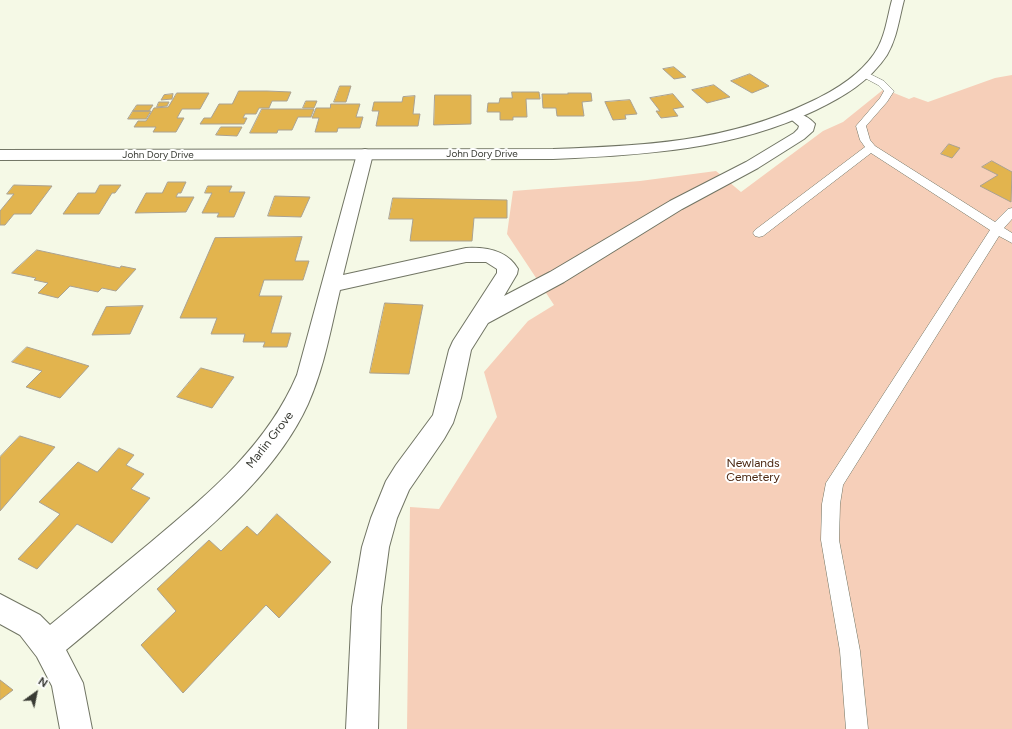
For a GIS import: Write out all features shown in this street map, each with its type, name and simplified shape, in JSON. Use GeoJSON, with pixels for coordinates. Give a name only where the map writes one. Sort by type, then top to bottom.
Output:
{"type":"FeatureCollection","features":[{"type":"Feature","properties":{"kind":"street","name":"John Dory Drive"},"geometry":{"type":"LineString","coordinates":[[0,155],[553,154],[653,149],[700,143],[778,123],[841,92],[864,74],[880,54],[889,36],[898,0]]}},
{"type":"Feature","properties":{"kind":"street"},"geometry":{"type":"LineString","coordinates":[[481,317],[557,277],[676,205],[752,165],[799,136],[805,131],[807,124],[794,116]]}},
{"type":"Feature","properties":{"kind":"street","name":"Marlin Grove"},"geometry":{"type":"LineString","coordinates":[[48,646],[181,535],[238,480],[264,451],[285,424],[300,398],[308,375],[365,154]]}},
{"type":"Feature","properties":{"kind":"street"},"geometry":{"type":"LineString","coordinates":[[332,286],[466,255],[481,254],[491,256],[502,261],[508,269],[507,274],[481,317],[464,340],[460,350],[444,418],[401,478],[374,551],[368,593],[362,729]]}},
{"type":"Feature","properties":{"kind":"street"},"geometry":{"type":"LineString","coordinates":[[0,608],[30,625],[48,646],[67,683],[76,729]]}},
{"type":"Feature","properties":{"kind":"lane"},"geometry":{"type":"LineString","coordinates":[[864,74],[882,83],[889,91],[886,98],[871,112],[861,126],[864,136],[871,148],[1012,239]]}},
{"type":"Feature","properties":{"kind":"lane"},"geometry":{"type":"LineString","coordinates":[[759,233],[871,148]]}},
{"type":"Feature","properties":{"kind":"lane"},"geometry":{"type":"LineString","coordinates":[[857,729],[850,650],[830,540],[831,504],[835,483],[997,229],[1004,219],[1012,212]]}},
{"type":"Feature","properties":{"kind":"green space","name":"Newlands Cemetery"},"geometry":{"type":"Polygon","coordinates":[[[1012,75],[1012,729],[407,729],[410,507],[439,509],[497,417],[484,372],[528,321],[554,305],[507,234],[513,191],[640,181],[716,171],[741,192],[823,131],[843,122],[884,89],[909,99],[914,97],[928,102],[995,78],[1012,75]]]}},
{"type":"Feature","properties":{"kind":"building"},"geometry":{"type":"Polygon","coordinates":[[[674,67],[686,77],[674,79],[663,69],[674,67]]]}},
{"type":"Feature","properties":{"kind":"building"},"geometry":{"type":"Polygon","coordinates":[[[750,74],[769,86],[752,93],[731,81],[750,74]]]}},
{"type":"Feature","properties":{"kind":"building"},"geometry":{"type":"Polygon","coordinates":[[[714,85],[730,97],[707,103],[692,90],[714,85]]]}},
{"type":"Feature","properties":{"kind":"building"},"geometry":{"type":"Polygon","coordinates":[[[340,86],[351,86],[346,102],[334,102],[340,86]]]}},
{"type":"Feature","properties":{"kind":"building"},"geometry":{"type":"Polygon","coordinates":[[[239,91],[291,92],[287,101],[272,101],[269,108],[259,108],[256,114],[245,114],[243,118],[247,118],[244,124],[200,124],[204,118],[211,118],[219,104],[232,104],[239,91]]]}},
{"type":"Feature","properties":{"kind":"building"},"geometry":{"type":"Polygon","coordinates":[[[512,92],[539,92],[540,99],[526,99],[527,117],[513,117],[513,120],[500,120],[500,112],[487,112],[488,103],[499,103],[500,98],[512,98],[512,92]]]}},
{"type":"Feature","properties":{"kind":"building"},"geometry":{"type":"Polygon","coordinates":[[[177,93],[209,93],[200,109],[182,109],[177,118],[184,118],[176,132],[153,132],[156,127],[134,127],[138,121],[146,121],[154,108],[168,107],[177,93]]]}},
{"type":"Feature","properties":{"kind":"building"},"geometry":{"type":"Polygon","coordinates":[[[591,93],[592,101],[582,102],[584,116],[557,116],[556,108],[543,108],[542,94],[591,93]]]}},
{"type":"Feature","properties":{"kind":"building"},"geometry":{"type":"Polygon","coordinates":[[[173,94],[172,99],[161,100],[164,95],[173,94]]]}},
{"type":"Feature","properties":{"kind":"building"},"geometry":{"type":"Polygon","coordinates":[[[673,94],[684,107],[673,109],[678,116],[661,118],[656,111],[660,111],[650,98],[673,94]]]}},
{"type":"Feature","properties":{"kind":"building"},"geometry":{"type":"Polygon","coordinates":[[[435,95],[471,95],[471,124],[434,125],[435,95]]]}},
{"type":"Feature","properties":{"kind":"building"},"geometry":{"type":"Polygon","coordinates":[[[415,96],[413,114],[420,114],[418,126],[376,126],[379,111],[372,111],[374,102],[402,102],[403,97],[415,96]]]}},
{"type":"Feature","properties":{"kind":"building"},"geometry":{"type":"Polygon","coordinates":[[[630,100],[637,114],[625,115],[626,119],[613,120],[605,102],[630,100]]]}},
{"type":"Feature","properties":{"kind":"building"},"geometry":{"type":"Polygon","coordinates":[[[306,101],[317,101],[314,108],[303,108],[306,101]]]}},
{"type":"Feature","properties":{"kind":"building"},"geometry":{"type":"Polygon","coordinates":[[[159,102],[169,102],[167,106],[157,107],[159,102]]]}},
{"type":"Feature","properties":{"kind":"building"},"geometry":{"type":"Polygon","coordinates":[[[331,104],[360,104],[356,117],[363,117],[360,128],[338,128],[337,132],[315,132],[319,118],[312,118],[316,108],[330,108],[331,104]]]}},
{"type":"Feature","properties":{"kind":"building"},"geometry":{"type":"Polygon","coordinates":[[[137,105],[153,105],[149,111],[133,111],[137,105]]]}},
{"type":"Feature","properties":{"kind":"building"},"geometry":{"type":"Polygon","coordinates":[[[262,109],[314,109],[311,117],[298,117],[292,130],[278,130],[277,133],[250,133],[262,109]]]}},
{"type":"Feature","properties":{"kind":"building"},"geometry":{"type":"Polygon","coordinates":[[[133,111],[151,111],[146,119],[128,119],[133,111]]]}},
{"type":"Feature","properties":{"kind":"building"},"geometry":{"type":"Polygon","coordinates":[[[221,127],[242,127],[237,136],[216,135],[221,127]]]}},
{"type":"Feature","properties":{"kind":"building"},"geometry":{"type":"Polygon","coordinates":[[[949,144],[960,148],[952,158],[941,154],[949,144]]]}},
{"type":"Feature","properties":{"kind":"building"},"geometry":{"type":"Polygon","coordinates":[[[992,161],[1012,172],[1011,202],[980,186],[998,175],[982,167],[992,161]]]}},
{"type":"Feature","properties":{"kind":"building"},"geometry":{"type":"Polygon","coordinates":[[[168,182],[186,182],[181,193],[178,193],[176,197],[194,197],[186,212],[135,213],[146,193],[162,193],[168,182]]]}},
{"type":"Feature","properties":{"kind":"building"},"geometry":{"type":"Polygon","coordinates":[[[14,185],[52,186],[31,214],[14,214],[5,225],[0,225],[0,211],[14,194],[7,194],[14,185]]]}},
{"type":"Feature","properties":{"kind":"building"},"geometry":{"type":"Polygon","coordinates":[[[100,185],[121,185],[115,193],[112,193],[99,214],[63,214],[78,193],[95,193],[100,185]]]}},
{"type":"Feature","properties":{"kind":"building"},"geometry":{"type":"Polygon","coordinates":[[[208,186],[232,186],[229,192],[245,192],[234,217],[217,217],[219,213],[202,213],[212,193],[205,193],[208,186]]]}},
{"type":"Feature","properties":{"kind":"building"},"geometry":{"type":"Polygon","coordinates":[[[275,196],[310,197],[301,217],[268,216],[275,196]]]}},
{"type":"Feature","properties":{"kind":"building"},"geometry":{"type":"Polygon","coordinates":[[[393,198],[507,200],[507,218],[474,218],[472,241],[410,241],[413,219],[389,219],[393,198]]]}},
{"type":"Feature","properties":{"kind":"building"},"geometry":{"type":"Polygon","coordinates":[[[302,237],[295,261],[309,261],[303,280],[264,280],[259,296],[282,296],[271,333],[291,333],[287,347],[263,347],[265,342],[243,342],[245,334],[211,334],[217,318],[180,318],[215,238],[302,237]]]}},
{"type":"Feature","properties":{"kind":"building"},"geometry":{"type":"Polygon","coordinates":[[[37,250],[120,268],[121,266],[136,269],[116,291],[102,288],[98,292],[70,286],[58,298],[38,293],[48,283],[34,280],[36,278],[12,273],[37,250]]]}},
{"type":"Feature","properties":{"kind":"building"},"geometry":{"type":"Polygon","coordinates":[[[385,303],[423,305],[409,374],[370,373],[385,303]]]}},
{"type":"Feature","properties":{"kind":"building"},"geometry":{"type":"Polygon","coordinates":[[[143,306],[130,334],[92,335],[106,307],[143,306]]]}},
{"type":"Feature","properties":{"kind":"building"},"geometry":{"type":"Polygon","coordinates":[[[27,347],[89,366],[60,398],[26,387],[42,371],[12,362],[27,347]]]}},
{"type":"Feature","properties":{"kind":"building"},"geometry":{"type":"Polygon","coordinates":[[[201,368],[234,377],[212,408],[177,397],[201,368]]]}},
{"type":"Feature","properties":{"kind":"building"},"geometry":{"type":"Polygon","coordinates":[[[20,436],[55,447],[0,511],[0,457],[20,436]]]}},
{"type":"Feature","properties":{"kind":"building"},"geometry":{"type":"Polygon","coordinates":[[[119,448],[134,455],[126,465],[144,474],[131,489],[150,498],[112,543],[77,524],[37,569],[18,559],[60,514],[39,502],[78,462],[97,472],[119,448]]]}},
{"type":"Feature","properties":{"kind":"building"},"geometry":{"type":"Polygon","coordinates":[[[277,514],[331,562],[279,618],[266,605],[183,693],[141,645],[176,611],[157,589],[209,540],[221,551],[247,526],[257,535],[277,514]]]}},
{"type":"Feature","properties":{"kind":"building"},"geometry":{"type":"Polygon","coordinates":[[[0,680],[13,690],[0,700],[0,680]]]}}]}
